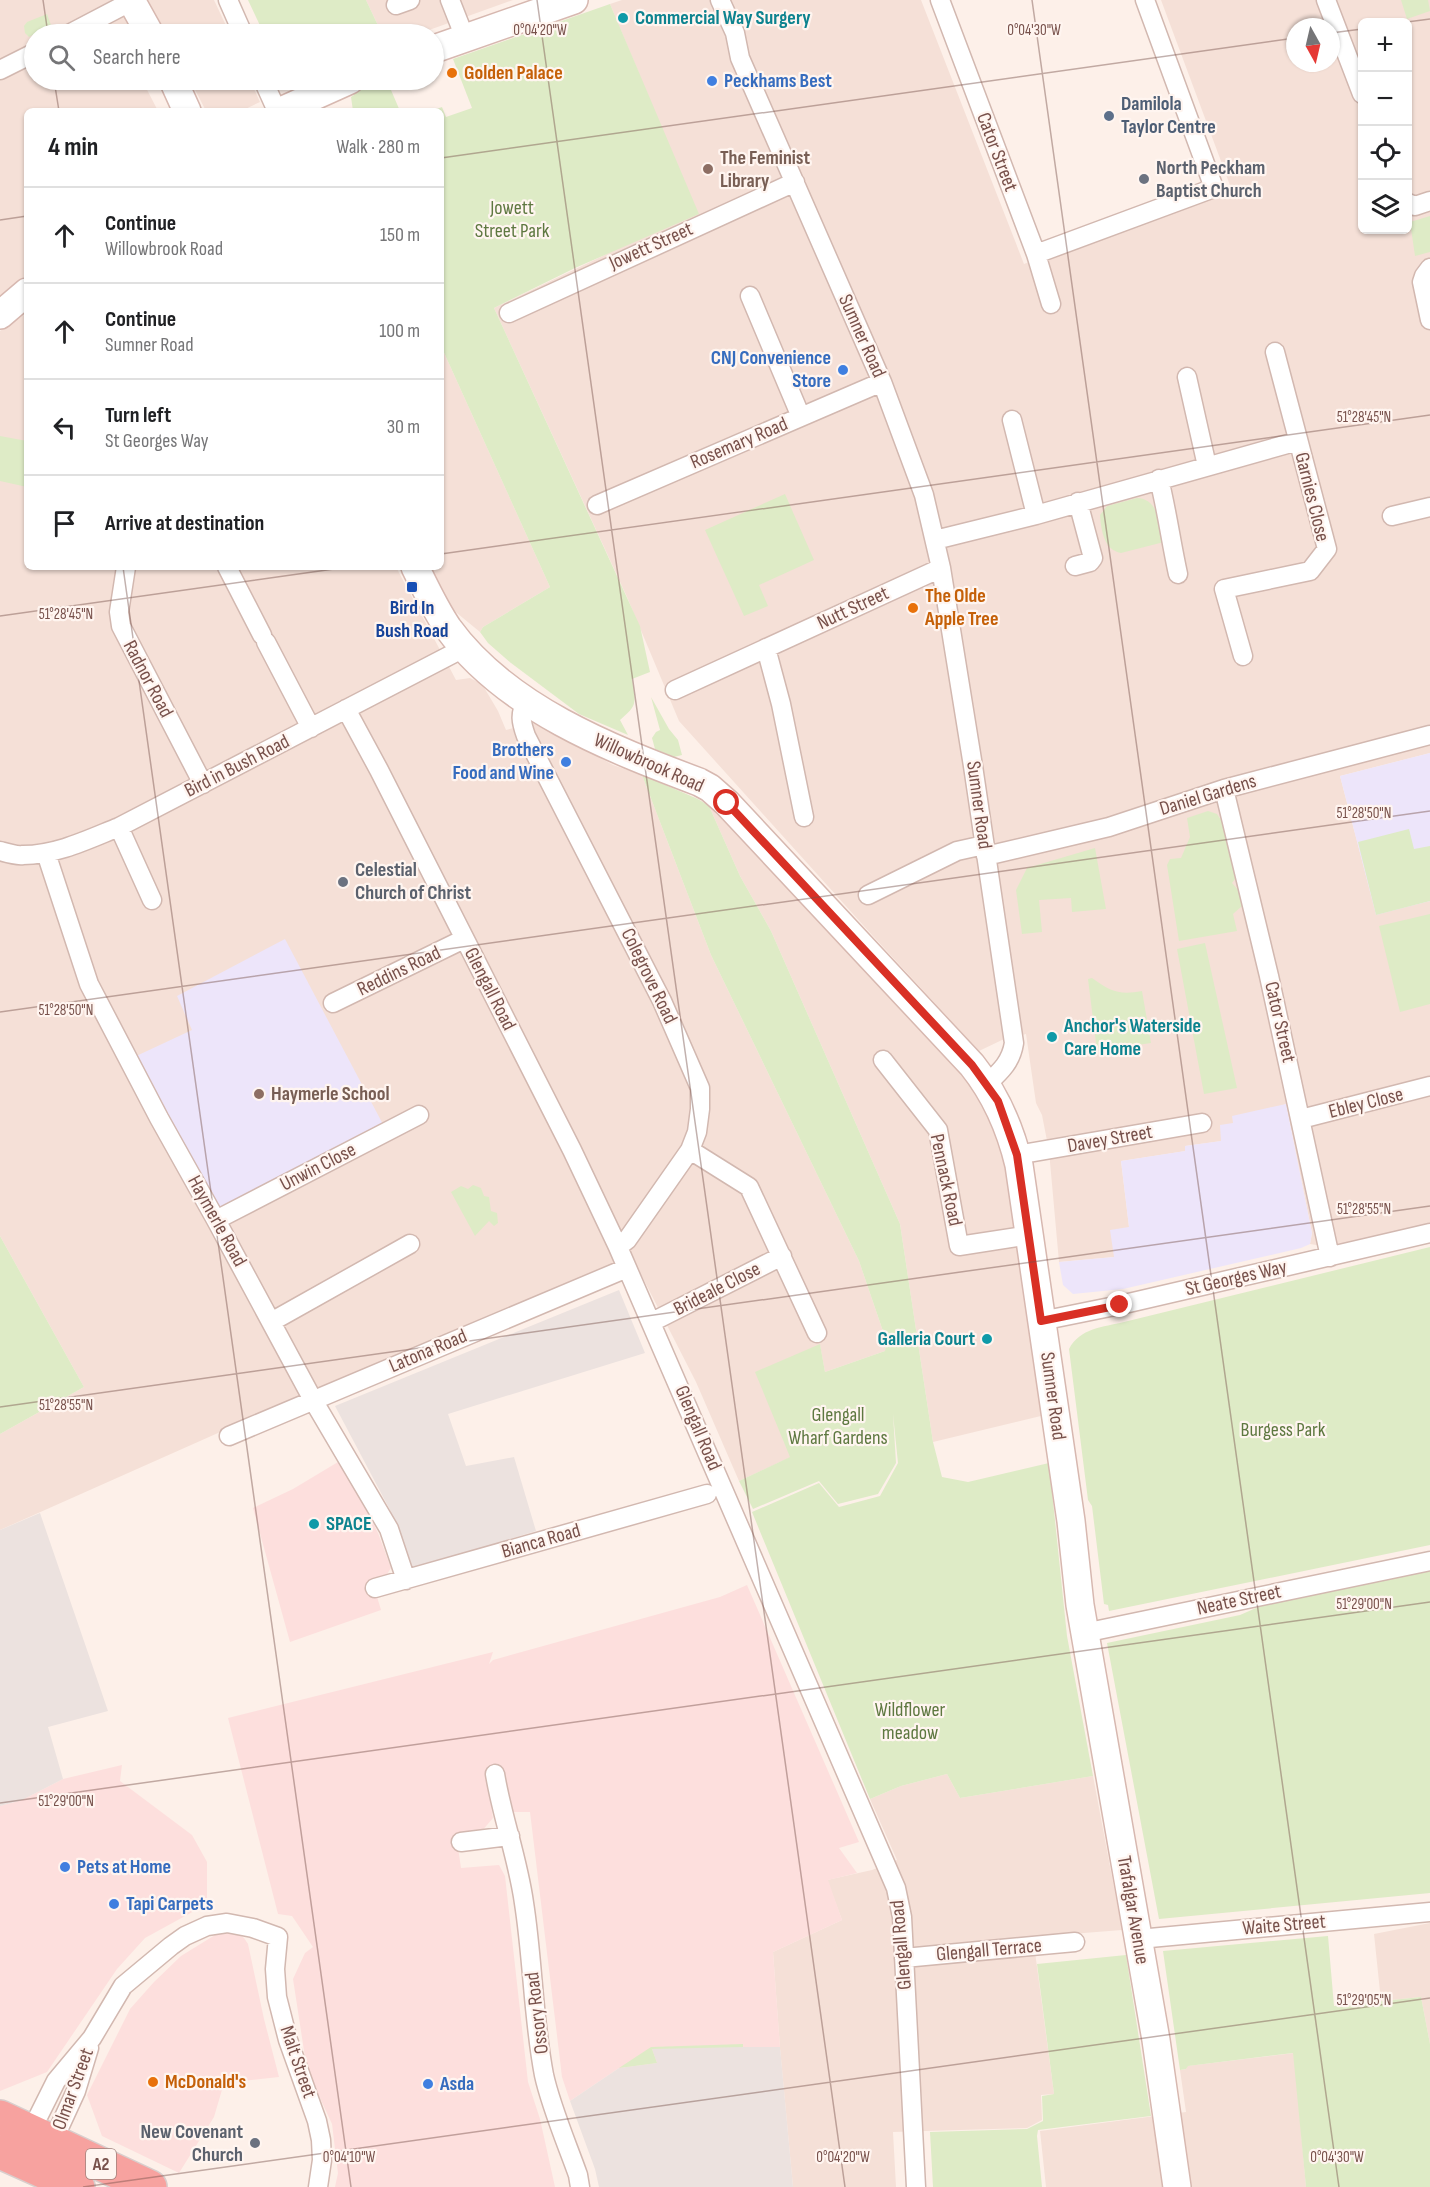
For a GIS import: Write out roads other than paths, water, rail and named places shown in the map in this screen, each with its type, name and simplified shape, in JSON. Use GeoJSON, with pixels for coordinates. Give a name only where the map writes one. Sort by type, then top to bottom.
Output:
{"type":"FeatureCollection","features":[{"type":"Feature","properties":{"kind":"highway","name":"A2"},"geometry":{"type":"LineString","coordinates":[[0,2117],[150,2187]]}},
{"type":"Feature","properties":{"kind":"highway","name":"A2"},"geometry":{"type":"LineString","coordinates":[[14,2158],[78,2187]]}},
{"type":"Feature","properties":{"kind":"main road"},"geometry":{"type":"LineString","coordinates":[[444,45],[574,0]]}},
{"type":"Feature","properties":{"kind":"main road"},"geometry":{"type":"LineString","coordinates":[[132,1],[145,24]]}},
{"type":"Feature","properties":{"kind":"main road"},"geometry":{"type":"LineString","coordinates":[[177,90],[186,108]]}},
{"type":"Feature","properties":{"kind":"main road"},"geometry":{"type":"LineString","coordinates":[[286,108],[326,90]]}},
{"type":"Feature","properties":{"kind":"main road"},"geometry":{"type":"LineString","coordinates":[[0,315],[24,295]]}},
{"type":"Feature","properties":{"kind":"main road","name":"Willowbrook Road"},"geometry":{"type":"LineString","coordinates":[[417,570],[440,616],[465,648],[492,676],[527,700],[610,747],[710,788],[741,816],[987,1084]]}},
{"type":"Feature","properties":{"kind":"main road","name":"Sumner Road"},"geometry":{"type":"LineString","coordinates":[[987,1084],[1006,1120],[1017,1155],[1071,1521],[1084,1633]]}},
{"type":"Feature","properties":{"kind":"main road","name":"Trafalgar Avenue"},"geometry":{"type":"LineString","coordinates":[[1084,1633],[1156,2040],[1177,2187]]}},
{"type":"Feature","properties":{"kind":"street"},"geometry":{"type":"LineString","coordinates":[[228,0],[239,24]]}},
{"type":"Feature","properties":{"kind":"street"},"geometry":{"type":"LineString","coordinates":[[450,0],[465,38]]}},
{"type":"Feature","properties":{"kind":"street","name":"Sumner Road"},"geometry":{"type":"LineString","coordinates":[[720,0],[735,33],[740,58],[882,382],[914,465],[941,568],[1014,1043],[1006,1066],[987,1084]]}},
{"type":"Feature","properties":{"kind":"street","name":"Cator Street"},"geometry":{"type":"LineString","coordinates":[[940,0],[1036,255],[1052,304]]}},
{"type":"Feature","properties":{"kind":"street"},"geometry":{"type":"LineString","coordinates":[[1036,255],[1214,188],[1145,0]]}},
{"type":"Feature","properties":{"kind":"street"},"geometry":{"type":"LineString","coordinates":[[1326,0],[1358,84]]}},
{"type":"Feature","properties":{"kind":"street"},"geometry":{"type":"LineString","coordinates":[[88,24],[132,1]]}},
{"type":"Feature","properties":{"kind":"street"},"geometry":{"type":"LineString","coordinates":[[0,70],[24,57]]}},
{"type":"Feature","properties":{"kind":"street"},"geometry":{"type":"LineString","coordinates":[[268,90],[277,108]]}},
{"type":"Feature","properties":{"kind":"street","name":"Jowett Street"},"geometry":{"type":"LineString","coordinates":[[509,313],[795,182]]}},
{"type":"Feature","properties":{"kind":"street"},"geometry":{"type":"LineString","coordinates":[[1412,205],[1430,201]]}},
{"type":"Feature","properties":{"kind":"street"},"geometry":{"type":"LineString","coordinates":[[1427,272],[1423,290],[1430,320]]}},
{"type":"Feature","properties":{"kind":"street"},"geometry":{"type":"LineString","coordinates":[[750,296],[801,417]]}},
{"type":"Feature","properties":{"kind":"street","name":"Garnies Close"},"geometry":{"type":"LineString","coordinates":[[1243,656],[1224,589],[1311,571],[1327,549],[1275,352]]}},
{"type":"Feature","properties":{"kind":"street"},"geometry":{"type":"LineString","coordinates":[[1187,377],[1207,465]]}},
{"type":"Feature","properties":{"kind":"street","name":"Rosemary Road"},"geometry":{"type":"LineString","coordinates":[[597,505],[882,382]]}},
{"type":"Feature","properties":{"kind":"street"},"geometry":{"type":"LineString","coordinates":[[1012,420],[1036,515]]}},
{"type":"Feature","properties":{"kind":"street","name":"Garnies Close"},"geometry":{"type":"LineString","coordinates":[[934,540],[1036,515],[1298,441]]}},
{"type":"Feature","properties":{"kind":"street"},"geometry":{"type":"LineString","coordinates":[[1159,479],[1178,574]]}},
{"type":"Feature","properties":{"kind":"street"},"geometry":{"type":"LineString","coordinates":[[1075,566],[1090,562],[1093,558],[1078,502]]}},
{"type":"Feature","properties":{"kind":"street"},"geometry":{"type":"LineString","coordinates":[[1392,516],[1430,507]]}},
{"type":"Feature","properties":{"kind":"street","name":"Nutt Street"},"geometry":{"type":"LineString","coordinates":[[675,690],[941,568]]}},
{"type":"Feature","properties":{"kind":"street","name":"Radnor Road"},"geometry":{"type":"LineString","coordinates":[[126,570],[119,612],[121,626],[203,784]]}},
{"type":"Feature","properties":{"kind":"street"},"geometry":{"type":"LineString","coordinates":[[229,570],[311,728]]}},
{"type":"Feature","properties":{"kind":"street","name":"Bird in Bush Road"},"geometry":{"type":"LineString","coordinates":[[0,851],[22,856],[46,853],[119,827],[465,648]]}},
{"type":"Feature","properties":{"kind":"street"},"geometry":{"type":"LineString","coordinates":[[766,648],[782,704],[804,817]]}},
{"type":"Feature","properties":{"kind":"street","name":"Colegrove Road"},"geometry":{"type":"LineString","coordinates":[[527,700],[521,717],[526,736],[627,931],[693,1068],[700,1088],[697,1132],[690,1150],[627,1240],[618,1247]]}},
{"type":"Feature","properties":{"kind":"street","name":"Glengall Road"},"geometry":{"type":"LineString","coordinates":[[346,709],[380,770],[572,1150],[618,1247],[896,1887],[902,1917],[916,2187]]}},
{"type":"Feature","properties":{"kind":"street","name":"Daniel Gardens"},"geometry":{"type":"LineString","coordinates":[[868,895],[957,851],[985,850],[1109,827],[1224,789],[1430,735]]}},
{"type":"Feature","properties":{"kind":"street","name":"Cator Street"},"geometry":{"type":"LineString","coordinates":[[1224,789],[1237,836],[1330,1257]]}},
{"type":"Feature","properties":{"kind":"street"},"geometry":{"type":"LineString","coordinates":[[119,827],[152,900]]}},
{"type":"Feature","properties":{"kind":"street","name":"Haymerle Road"},"geometry":{"type":"LineString","coordinates":[[46,853],[89,984],[159,1118],[313,1400],[389,1529],[405,1580]]}},
{"type":"Feature","properties":{"kind":"street","name":"Reddins Road"},"geometry":{"type":"LineString","coordinates":[[333,1003],[464,939]]}},
{"type":"Feature","properties":{"kind":"street","name":"Pennack Road"},"geometry":{"type":"LineString","coordinates":[[883,1060],[938,1130],[959,1246],[1030,1235]]}},
{"type":"Feature","properties":{"kind":"street","name":"Ebley Close"},"geometry":{"type":"LineString","coordinates":[[1301,1119],[1430,1086]]}},
{"type":"Feature","properties":{"kind":"street","name":"Unwin Close"},"geometry":{"type":"LineString","coordinates":[[216,1220],[419,1115]]}},
{"type":"Feature","properties":{"kind":"street","name":"Davey Street"},"geometry":{"type":"LineString","coordinates":[[1017,1155],[1202,1123]]}},
{"type":"Feature","properties":{"kind":"street","name":"Brideale Close"},"geometry":{"type":"LineString","coordinates":[[690,1150],[749,1187],[817,1333]]}},
{"type":"Feature","properties":{"kind":"street","name":"St Georges Way"},"geometry":{"type":"LineString","coordinates":[[1041,1321],[1090,1312],[1430,1233]]}},
{"type":"Feature","properties":{"kind":"street"},"geometry":{"type":"LineString","coordinates":[[271,1322],[410,1244]]}},
{"type":"Feature","properties":{"kind":"street","name":"Brideale Close"},"geometry":{"type":"LineString","coordinates":[[652,1322],[782,1256]]}},
{"type":"Feature","properties":{"kind":"street","name":"Latona Road"},"geometry":{"type":"LineString","coordinates":[[229,1436],[627,1268]]}},
{"type":"Feature","properties":{"kind":"street","name":"Bianca Road"},"geometry":{"type":"LineString","coordinates":[[375,1588],[707,1494]]}},
{"type":"Feature","properties":{"kind":"street","name":"Neate Street"},"geometry":{"type":"LineString","coordinates":[[1084,1633],[1430,1561]]}},
{"type":"Feature","properties":{"kind":"street","name":"Ossory Road"},"geometry":{"type":"LineString","coordinates":[[495,1774],[501,1811],[510,1836],[524,1902],[545,2078],[580,2187]]}},
{"type":"Feature","properties":{"kind":"street"},"geometry":{"type":"LineString","coordinates":[[461,1842],[510,1836]]}},
{"type":"Feature","properties":{"kind":"street","name":"Waite Street"},"geometry":{"type":"LineString","coordinates":[[1139,1939],[1430,1912]]}},
{"type":"Feature","properties":{"kind":"street","name":"Olmar Street"},"geometry":{"type":"LineString","coordinates":[[14,2158],[42,2136],[56,2081],[92,2038],[123,1986],[185,1936],[207,1926],[227,1923],[253,1928],[278,1937]]}},
{"type":"Feature","properties":{"kind":"street","name":"Malt Street"},"geometry":{"type":"LineString","coordinates":[[278,1937],[275,1969],[277,1997],[288,2040],[317,2121],[322,2160],[318,2187]]}},
{"type":"Feature","properties":{"kind":"street","name":"Glengall Terrace"},"geometry":{"type":"LineString","coordinates":[[904,1958],[1075,1942]]}},
{"type":"Feature","properties":{"kind":"place","name":"Commercial Way Surgery"},"geometry":{"type":"Point","coordinates":[623,18]}},
{"type":"Feature","properties":{"kind":"place","name":"Golden Palace"},"geometry":{"type":"Point","coordinates":[452,73]}},
{"type":"Feature","properties":{"kind":"place","name":"Peckhams Best"},"geometry":{"type":"Point","coordinates":[712,81]}},
{"type":"Feature","properties":{"kind":"place","name":"Damilola Taylor Centre"},"geometry":{"type":"Point","coordinates":[1109,116]}},
{"type":"Feature","properties":{"kind":"place","name":"The Feminist Library"},"geometry":{"type":"Point","coordinates":[708,169]}},
{"type":"Feature","properties":{"kind":"place","name":"North Peckham Baptist Church"},"geometry":{"type":"Point","coordinates":[1144,179]}},
{"type":"Feature","properties":{"kind":"place","name":"CNJ Convenience Store"},"geometry":{"type":"Point","coordinates":[843,370]}},
{"type":"Feature","properties":{"kind":"place","name":"Bird In Bush Road"},"geometry":{"type":"Point","coordinates":[412,587]}},
{"type":"Feature","properties":{"kind":"place","name":"The Olde Apple Tree"},"geometry":{"type":"Point","coordinates":[913,608]}},
{"type":"Feature","properties":{"kind":"place","name":"Brothers Food and Wine"},"geometry":{"type":"Point","coordinates":[566,762]}},
{"type":"Feature","properties":{"kind":"place","name":"Celestial Church of Christ"},"geometry":{"type":"Point","coordinates":[343,882]}},
{"type":"Feature","properties":{"kind":"place","name":"Anchor's Waterside Care Home"},"geometry":{"type":"Point","coordinates":[1052,1037]}},
{"type":"Feature","properties":{"kind":"place","name":"Haymerle School"},"geometry":{"type":"Point","coordinates":[259,1094]}},
{"type":"Feature","properties":{"kind":"place","name":"Galleria Court"},"geometry":{"type":"Point","coordinates":[987,1339]}},
{"type":"Feature","properties":{"kind":"place","name":"SPACE"},"geometry":{"type":"Point","coordinates":[314,1524]}},
{"type":"Feature","properties":{"kind":"place","name":"Pets at Home"},"geometry":{"type":"Point","coordinates":[65,1867]}},
{"type":"Feature","properties":{"kind":"place","name":"Tapi Carpets"},"geometry":{"type":"Point","coordinates":[114,1904]}},
{"type":"Feature","properties":{"kind":"place","name":"McDonald's"},"geometry":{"type":"Point","coordinates":[153,2082]}},
{"type":"Feature","properties":{"kind":"place","name":"Asda"},"geometry":{"type":"Point","coordinates":[428,2084]}},
{"type":"Feature","properties":{"kind":"place","name":"New Covenant Church"},"geometry":{"type":"Point","coordinates":[255,2143]}},
{"type":"Feature","properties":{"kind":"park label","name":"Jowett Street Park"},"geometry":{"type":"Point","coordinates":[512,220]}},
{"type":"Feature","properties":{"kind":"park label","name":"Glengall Wharf Gardens"},"geometry":{"type":"Point","coordinates":[838,1426]}},
{"type":"Feature","properties":{"kind":"park label","name":"Burgess Park"},"geometry":{"type":"Point","coordinates":[1283,1430]}},
{"type":"Feature","properties":{"kind":"park label","name":"Wildflower meadow"},"geometry":{"type":"Point","coordinates":[910,1722]}}]}
